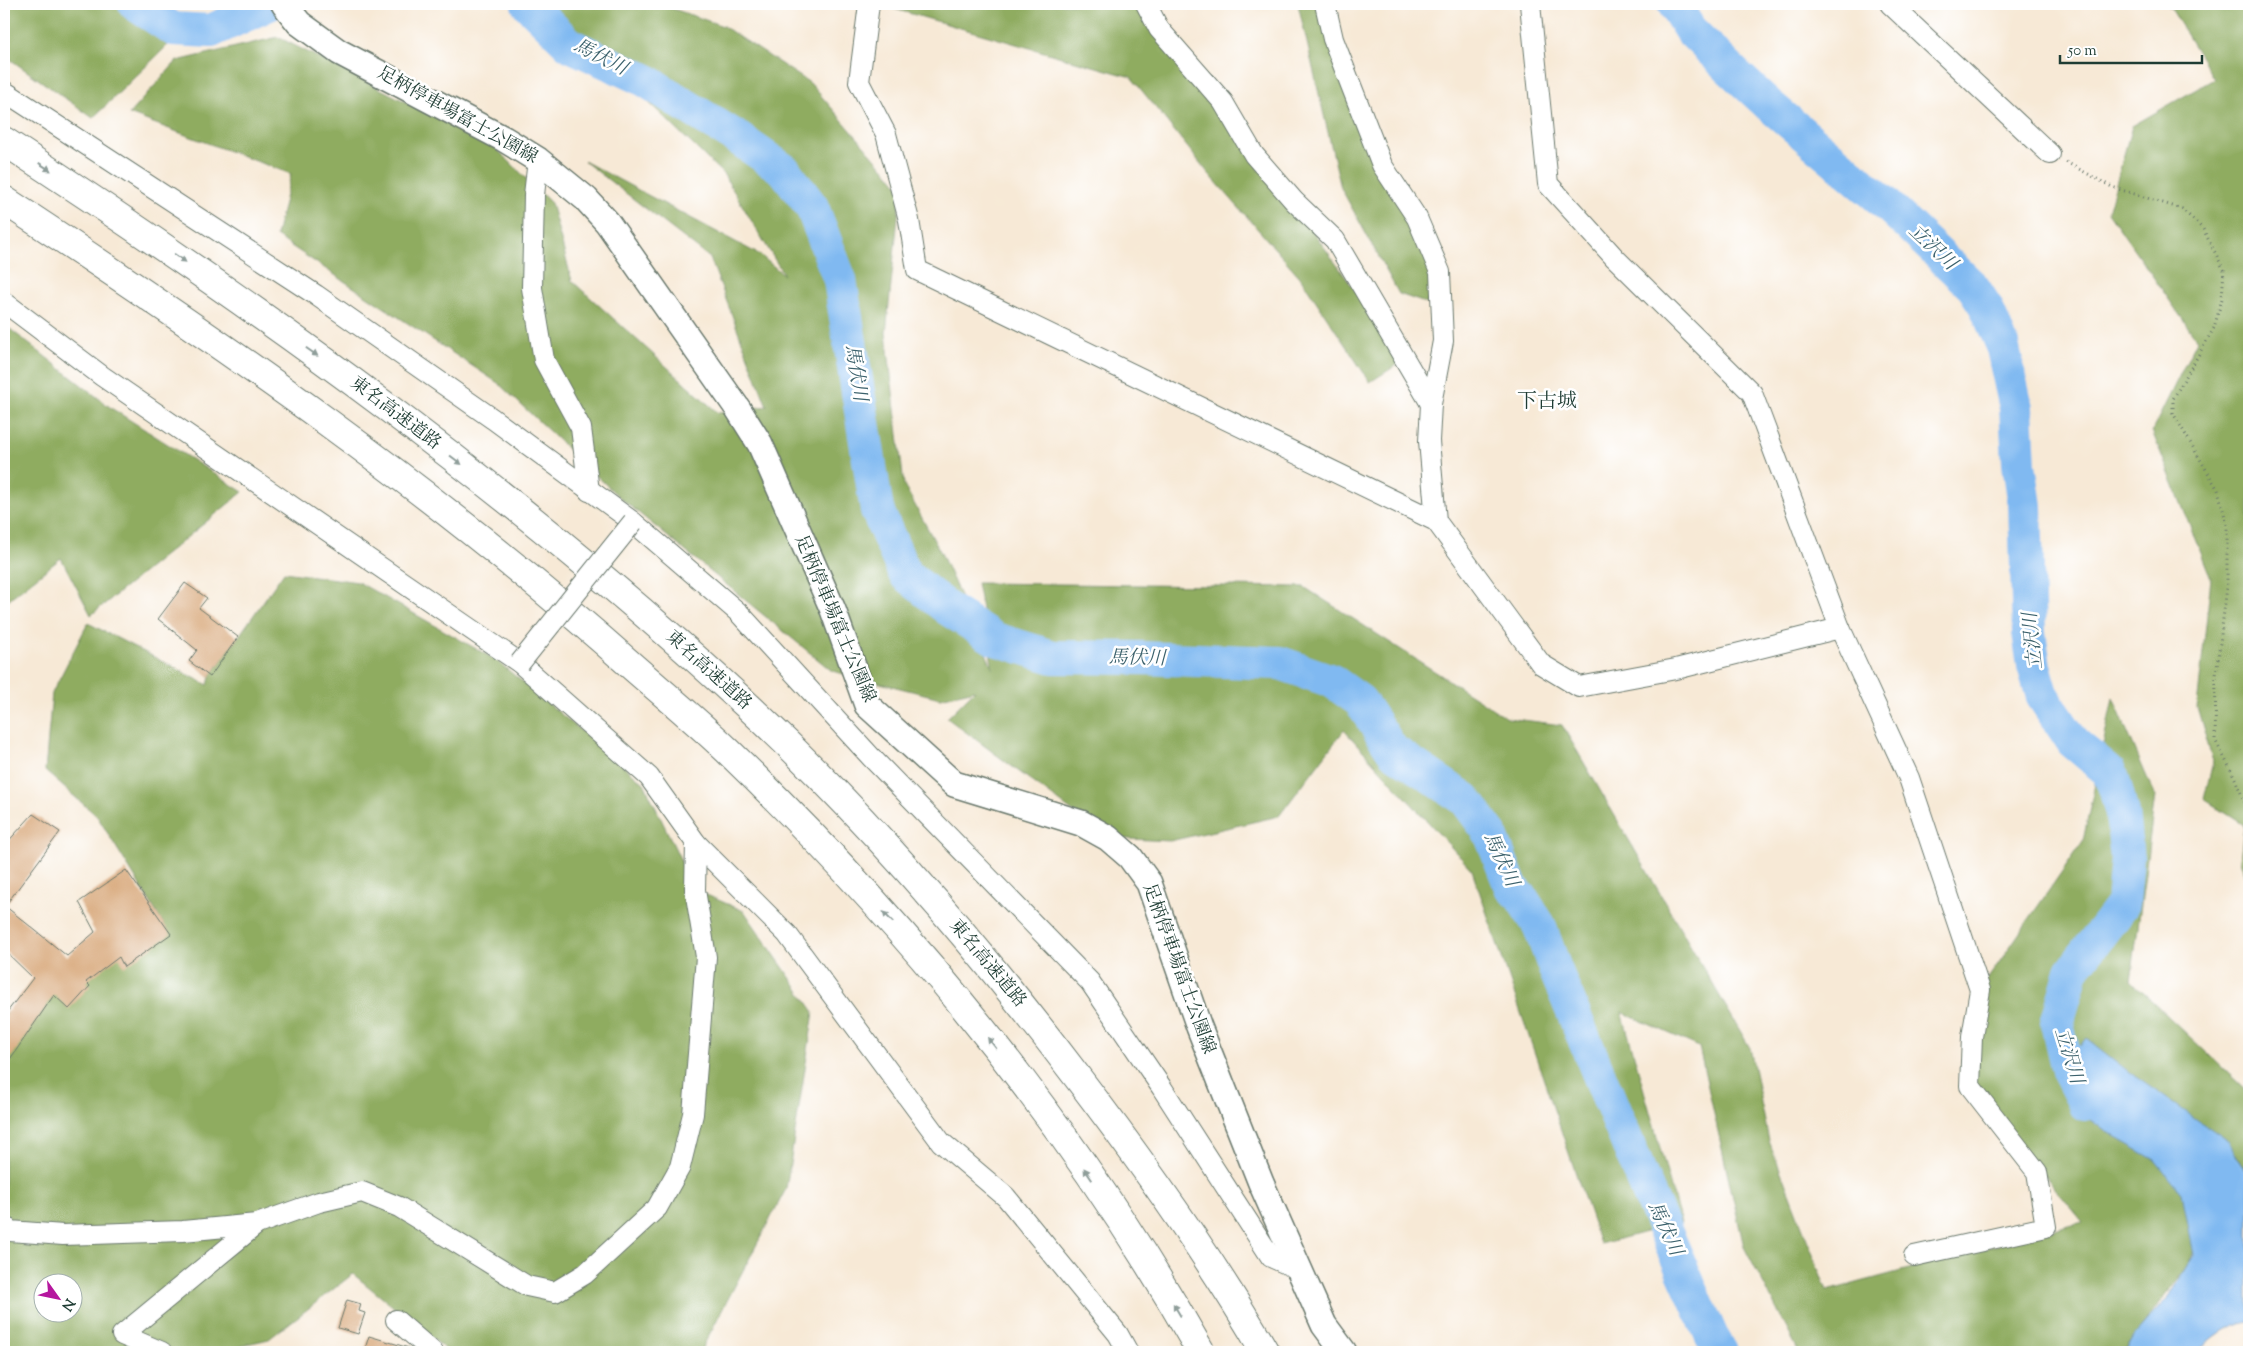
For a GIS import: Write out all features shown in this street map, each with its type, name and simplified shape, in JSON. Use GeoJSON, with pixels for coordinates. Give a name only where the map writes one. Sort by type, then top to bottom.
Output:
{"type":"FeatureCollection","features":[{"type":"Feature","properties":{"kind":"highway","name":"東名高速道路"},"geometry":{"type":"LineString","coordinates":[[4,141],[134,226],[355,384],[495,491],[646,615],[753,711],[844,801],[939,906],[1030,1015],[1108,1118],[1181,1220],[1265,1352]]}},
{"type":"Feature","properties":{"kind":"highway"},"geometry":{"type":"LineString","coordinates":[[4,200],[107,268],[356,443],[497,550],[725,748],[823,847],[898,928],[968,1013],[1024,1085],[1116,1214],[1201,1352]]}},
{"type":"Feature","properties":{"kind":"main road","name":"足柄停車場富士公園線"},"geometry":{"type":"LineString","coordinates":[[292,13],[339,52],[504,138],[538,160],[586,199],[607,222],[738,409],[760,444],[833,610],[867,705],[954,784],[1081,823],[1108,838],[1130,857],[1149,883],[1199,1027],[1261,1183],[1324,1325],[1344,1352]]}},
{"type":"Feature","properties":{"kind":"street"},"geometry":{"type":"LineString","coordinates":[[869,4],[859,82],[886,134],[909,220],[917,270],[1436,520],[1541,664],[1579,687],[1676,669],[1840,628]]}},
{"type":"Feature","properties":{"kind":"street"},"geometry":{"type":"LineString","coordinates":[[1146,4],[1159,29],[1223,102],[1254,155],[1294,201],[1335,240],[1431,404]]}},
{"type":"Feature","properties":{"kind":"street"},"geometry":{"type":"LineString","coordinates":[[1325,4],[1333,39],[1382,165],[1416,218],[1440,272],[1443,340],[1431,404],[1429,441],[1436,520]]}},
{"type":"Feature","properties":{"kind":"street"},"geometry":{"type":"LineString","coordinates":[[1530,4],[1548,184],[1615,258],[1752,393],[1840,628],[1909,778],[1980,990],[1972,1037],[1970,1086],[2037,1172],[2046,1227],[1914,1256]]}},
{"type":"Feature","properties":{"kind":"street"},"geometry":{"type":"LineString","coordinates":[[1890,4],[2050,154]]}},
{"type":"Feature","properties":{"kind":"street"},"geometry":{"type":"LineString","coordinates":[[4,91],[316,295],[493,418],[633,522],[739,614],[871,758],[1090,982],[1162,1088],[1271,1257],[1300,1270]]}},
{"type":"Feature","properties":{"kind":"street"},"geometry":{"type":"LineString","coordinates":[[538,160],[534,195],[532,288],[544,360],[581,428],[590,491]]}},
{"type":"Feature","properties":{"kind":"street"},"geometry":{"type":"LineString","coordinates":[[4,302],[102,376],[520,663],[649,777],[696,844],[788,934],[941,1142],[1006,1197],[1112,1326],[1128,1352]]}},
{"type":"Feature","properties":{"kind":"street"},"geometry":{"type":"LineString","coordinates":[[520,663],[633,522]]}},
{"type":"Feature","properties":{"kind":"street"},"geometry":{"type":"LineString","coordinates":[[4,1225],[10,1231],[64,1235],[183,1231],[257,1224],[319,1202],[362,1192],[399,1207],[527,1286],[555,1292],[585,1274],[657,1208],[680,1168],[693,1114],[706,957],[695,890],[696,844]]}},
{"type":"Feature","properties":{"kind":"street"},"geometry":{"type":"LineString","coordinates":[[162,1352],[122,1335],[257,1224]]}},
{"type":"Feature","properties":{"kind":"street"},"geometry":{"type":"LineString","coordinates":[[396,1320],[434,1352]]}},
{"type":"Feature","properties":{"kind":"path"},"geometry":{"type":"LineString","coordinates":[[2050,154],[2112,188],[2182,209],[2203,229],[2224,270],[2222,299],[2214,328],[2173,400],[2173,413],[2218,490],[2227,525],[2227,587],[2216,675],[2215,740],[2234,776],[2249,813]]}},
{"type":"Feature","properties":{"kind":"green space"},"geometry":{"type":"Polygon","coordinates":[[[4,4],[126,4],[172,41],[93,118],[4,55],[4,4]]]}},
{"type":"Feature","properties":{"kind":"green space"},"geometry":{"type":"Polygon","coordinates":[[[547,4],[659,4],[723,26],[810,83],[901,188],[886,333],[904,485],[941,553],[993,669],[977,583],[1304,587],[1507,718],[1562,725],[1750,1048],[1769,1141],[1827,1291],[2083,1222],[1970,1086],[1980,990],[2083,841],[2113,698],[2155,796],[2131,981],[2249,1093],[2249,1175],[2236,1154],[2187,1267],[2123,1352],[1799,1352],[1744,1247],[1699,1047],[1622,1012],[1681,1223],[1600,1244],[1472,870],[1344,730],[1279,816],[1170,841],[1108,838],[947,718],[975,690],[940,698],[832,671],[618,496],[498,383],[276,236],[291,174],[129,114],[177,61],[278,37],[495,147],[551,203],[572,281],[718,413],[767,406],[710,258],[584,161],[760,255],[784,275],[724,175],[547,4]]]}},
{"type":"Feature","properties":{"kind":"green space"},"geometry":{"type":"Polygon","coordinates":[[[877,4],[1150,4],[1405,360],[1370,382],[1300,277],[1209,174],[1131,77],[877,4]]]}},
{"type":"Feature","properties":{"kind":"green space"},"geometry":{"type":"Polygon","coordinates":[[[1298,4],[1329,4],[1342,81],[1437,263],[1428,304],[1399,294],[1341,188],[1298,4]]]}},
{"type":"Feature","properties":{"kind":"green space"},"geometry":{"type":"Polygon","coordinates":[[[2166,4],[2249,4],[2249,887],[2240,860],[2244,825],[2204,799],[2213,762],[2197,707],[2211,578],[2152,431],[2197,340],[2108,212],[2132,126],[2214,79],[2172,10],[2166,4]]]}},
{"type":"Feature","properties":{"kind":"green space"},"geometry":{"type":"Polygon","coordinates":[[[4,328],[10,329],[111,408],[243,492],[91,615],[61,558],[4,603],[4,328]]]}},
{"type":"Feature","properties":{"kind":"green space"},"geometry":{"type":"Polygon","coordinates":[[[284,572],[358,582],[496,660],[644,783],[695,890],[744,911],[814,1012],[786,1189],[700,1352],[449,1352],[353,1274],[269,1339],[247,1344],[227,1352],[4,1352],[4,1014],[45,990],[170,934],[97,816],[45,771],[52,693],[88,623],[208,685],[210,677],[284,572]]]}},
{"type":"Feature","properties":{"kind":"water"},"geometry":{"type":"Polygon","coordinates":[[[2086,1038],[2133,1075],[2229,1142],[2249,1178],[2249,1321],[2234,1325],[2221,1332],[2198,1352],[2125,1352],[2134,1336],[2170,1295],[2194,1255],[2182,1193],[2155,1160],[2116,1138],[2076,1109],[2056,1077],[2086,1038]]]}},
{"type":"Feature","properties":{"kind":"building"},"geometry":{"type":"Polygon","coordinates":[[[185,583],[207,598],[199,608],[238,637],[210,677],[189,661],[197,650],[158,619],[185,583]]]}},
{"type":"Feature","properties":{"kind":"building"},"geometry":{"type":"Polygon","coordinates":[[[33,814],[60,832],[5,906],[67,956],[95,932],[79,902],[126,870],[171,934],[124,967],[119,957],[86,982],[90,986],[69,1009],[54,995],[4,1068],[4,1016],[33,978],[4,950],[4,846],[33,814]]]}},
{"type":"Feature","properties":{"kind":"building"},"geometry":{"type":"Polygon","coordinates":[[[347,1300],[361,1304],[359,1311],[365,1313],[358,1334],[338,1328],[347,1300]]]}},
{"type":"Feature","properties":{"kind":"building"},"geometry":{"type":"Polygon","coordinates":[[[369,1336],[409,1348],[409,1352],[364,1352],[369,1336]]]}},
{"type":"Feature","properties":{"kind":"waterway","name":"馬伏川"},"geometry":{"type":"LineString","coordinates":[[135,4],[173,29],[211,31],[269,4]]}},
{"type":"Feature","properties":{"kind":"waterway","name":"馬伏川"},"geometry":{"type":"LineString","coordinates":[[528,4],[570,45],[645,80],[739,139],[784,170],[812,207],[840,280],[877,510],[905,574],[948,609],[995,639],[1053,657],[1280,663],[1332,681],[1360,701],[1393,751],[1465,799],[1490,833],[1511,887],[1521,897],[1539,925],[1555,969],[1648,1192],[1712,1337],[1721,1352]]}},
{"type":"Feature","properties":{"kind":"waterway","name":"立沢川"},"geometry":{"type":"LineString","coordinates":[[1674,4],[1690,30],[1730,69],[1768,104],[1884,202],[1973,287],[1986,307],[2002,344],[2016,408],[2019,464],[2025,506],[2029,633],[2034,666],[2043,697],[2073,742],[2109,772],[2111,779],[2113,779],[2122,814],[2127,858],[2123,904],[2072,971],[2057,1023],[2068,1071],[2085,1104]]}},
{"type":"Feature","properties":{"kind":"district","name":"下古城"},"geometry":{"type":"Point","coordinates":[1547,402]}}]}
